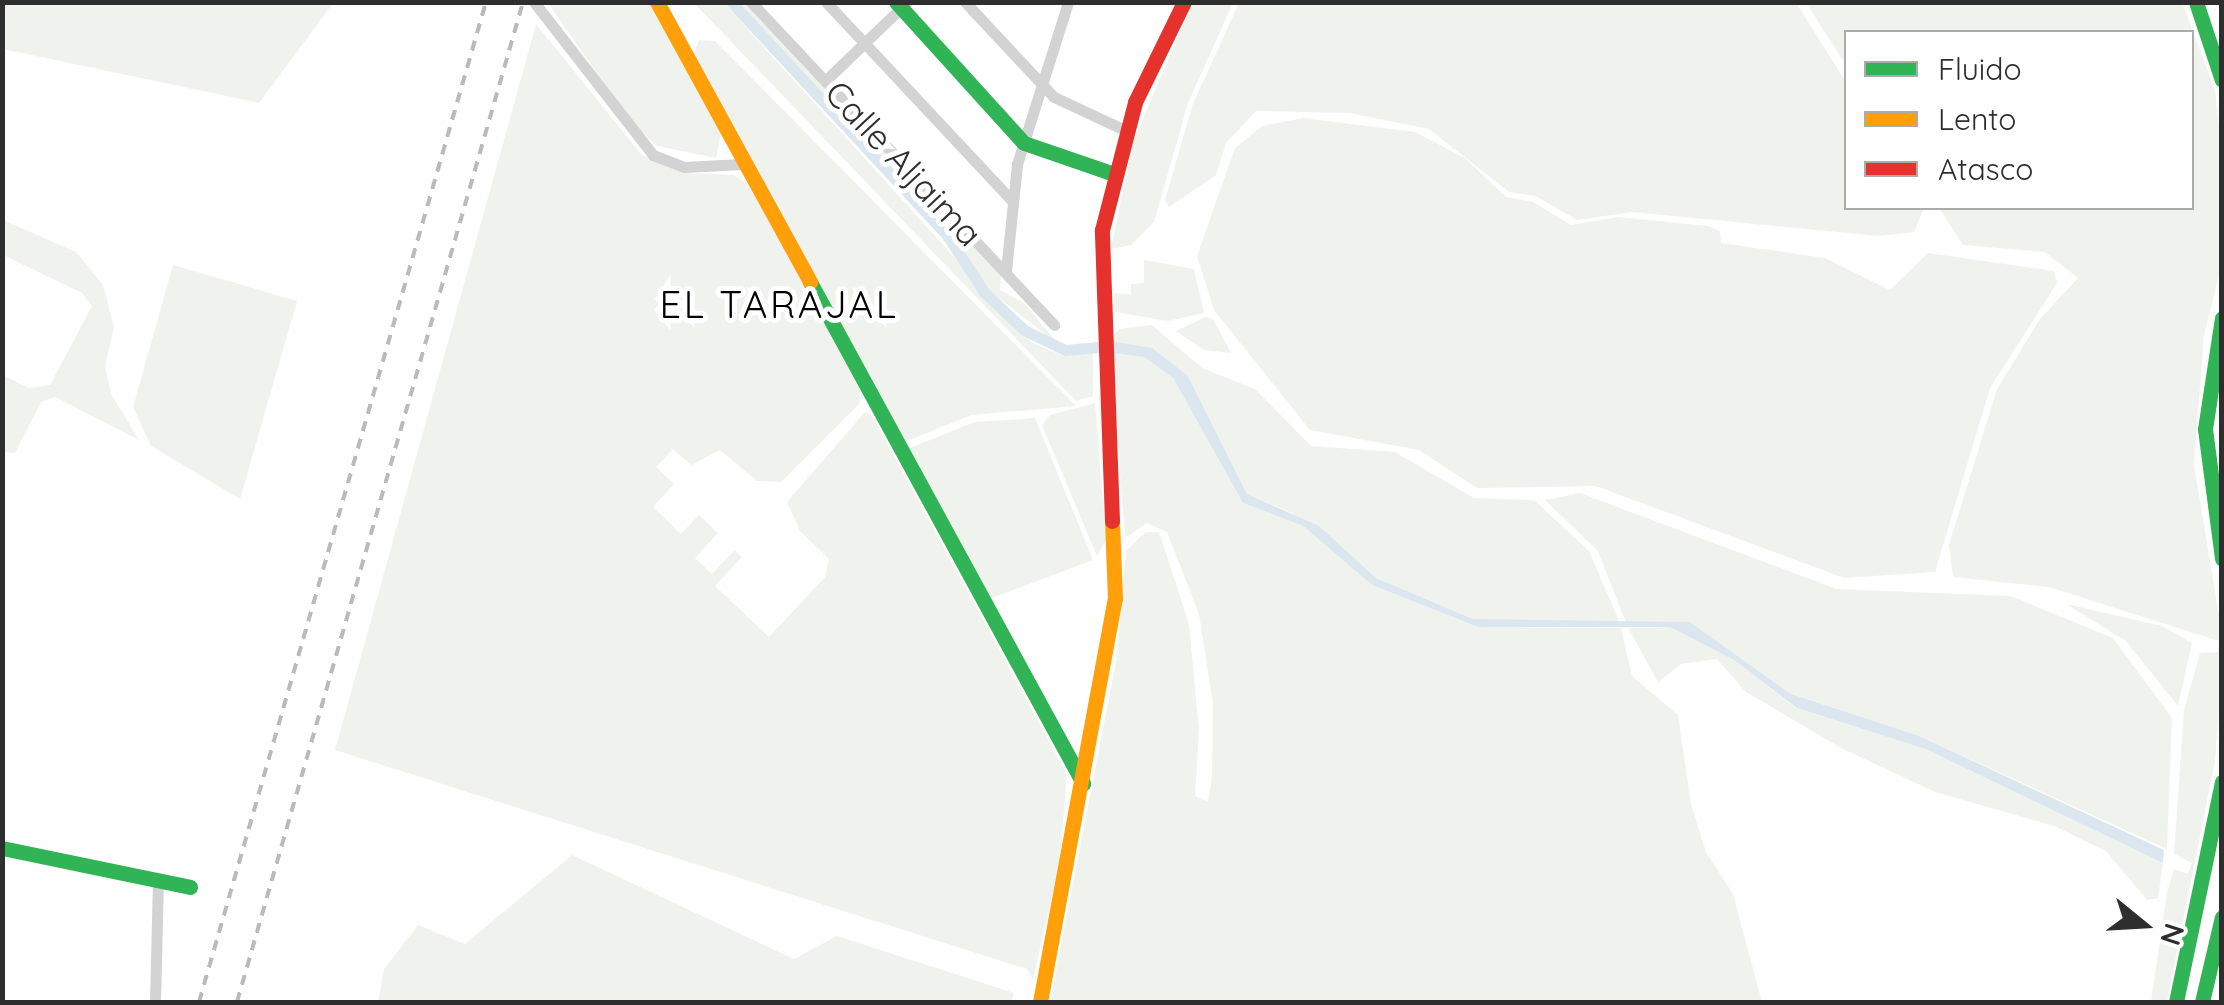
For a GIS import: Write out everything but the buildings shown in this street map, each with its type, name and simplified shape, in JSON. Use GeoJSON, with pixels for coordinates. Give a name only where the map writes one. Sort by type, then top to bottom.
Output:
{"type":"FeatureCollection","features":[{"type":"Feature","properties":{"kind":"main road"},"geometry":{"type":"LineString","coordinates":[[657,2],[1083,783]]}},
{"type":"Feature","properties":{"kind":"main road"},"geometry":{"type":"LineString","coordinates":[[1040,1002],[1115,599],[1100,258],[1114,174],[1126,132],[1184,2]]}},
{"type":"Feature","properties":{"kind":"main road"},"geometry":{"type":"LineString","coordinates":[[2196,2],[2222,80]]}},
{"type":"Feature","properties":{"kind":"main road"},"geometry":{"type":"LineString","coordinates":[[901,4],[1024,143],[1114,174]]}},
{"type":"Feature","properties":{"kind":"main road"},"geometry":{"type":"LineString","coordinates":[[2222,318],[2206,452],[2222,559]]}},
{"type":"Feature","properties":{"kind":"main road"},"geometry":{"type":"LineString","coordinates":[[2206,452],[2222,371]]}},
{"type":"Feature","properties":{"kind":"main road"},"geometry":{"type":"LineString","coordinates":[[2176,1002],[2222,782]]}},
{"type":"Feature","properties":{"kind":"main road"},"geometry":{"type":"LineString","coordinates":[[2,848],[122,868],[158,883],[190,887]]}},
{"type":"Feature","properties":{"kind":"main road"},"geometry":{"type":"LineString","coordinates":[[2202,1002],[2222,916]]}},
{"type":"Feature","properties":{"kind":"street"},"geometry":{"type":"LineString","coordinates":[[534,2],[653,155],[684,167],[742,164]]}},
{"type":"Feature","properties":{"kind":"street","name":"Calle Aljaima"},"geometry":{"type":"LineString","coordinates":[[752,2],[1054,325]]}},
{"type":"Feature","properties":{"kind":"street"},"geometry":{"type":"LineString","coordinates":[[826,2],[1012,202]]}},
{"type":"Feature","properties":{"kind":"street"},"geometry":{"type":"LineString","coordinates":[[965,2],[1042,87],[1126,132]]}},
{"type":"Feature","properties":{"kind":"street"},"geometry":{"type":"LineString","coordinates":[[1006,271],[1012,202],[1024,143],[1068,2]]}},
{"type":"Feature","properties":{"kind":"street"},"geometry":{"type":"LineString","coordinates":[[826,80],[901,4]]}},
{"type":"Feature","properties":{"kind":"street"},"geometry":{"type":"LineString","coordinates":[[155,1002],[158,883]]}},
{"type":"Feature","properties":{"kind":"shaded area"},"geometry":{"type":"Polygon","coordinates":[[[3,2],[333,3],[259,103],[3,49],[3,2]]]}},
{"type":"Feature","properties":{"kind":"shaded area"},"geometry":{"type":"Polygon","coordinates":[[[2182,2],[2192,30],[1844,30],[1844,62],[1806,3],[2182,2]]]}},
{"type":"Feature","properties":{"kind":"shaded area"},"geometry":{"type":"Polygon","coordinates":[[[548,3],[652,3],[721,134],[716,158],[657,146],[631,122],[548,3]]]}},
{"type":"Feature","properties":{"kind":"shaded area"},"geometry":{"type":"Polygon","coordinates":[[[694,3],[724,3],[1031,342],[1063,356],[1093,353],[1093,396],[1076,401],[694,3]]]}},
{"type":"Feature","properties":{"kind":"shaded area"},"geometry":{"type":"Polygon","coordinates":[[[737,3],[746,3],[1001,275],[1000,290],[1024,303],[1058,344],[987,289],[951,233],[737,3]]]}},
{"type":"Feature","properties":{"kind":"shaded area"},"geometry":{"type":"Polygon","coordinates":[[[1192,3],[1233,3],[1188,103],[1154,222],[1131,245],[1111,249],[1132,145],[1192,3]]]}},
{"type":"Feature","properties":{"kind":"shaded area"},"geometry":{"type":"Polygon","coordinates":[[[1239,3],[1796,3],[1844,79],[1844,210],[1923,210],[1914,232],[1879,236],[1632,212],[1577,220],[1536,196],[1509,192],[1429,129],[1350,113],[1256,111],[1226,143],[1216,175],[1169,207],[1165,200],[1192,106],[1239,3]]]}},
{"type":"Feature","properties":{"kind":"shaded area"},"geometry":{"type":"Polygon","coordinates":[[[536,24],[642,155],[686,173],[734,175],[750,186],[860,390],[860,403],[781,482],[757,481],[720,450],[691,465],[673,449],[656,467],[674,484],[653,507],[681,534],[699,515],[718,533],[695,558],[712,574],[735,550],[742,557],[715,586],[769,637],[825,577],[829,559],[800,531],[787,502],[865,412],[873,417],[1067,774],[1060,860],[1033,980],[1027,969],[335,750],[536,24]]]}},
{"type":"Feature","properties":{"kind":"shaded area"},"geometry":{"type":"Polygon","coordinates":[[[2194,34],[2215,90],[2222,153],[2221,268],[2204,335],[2194,465],[2221,627],[2221,685],[2215,761],[2167,1002],[2151,1002],[2167,892],[2174,869],[2188,874],[2192,863],[2174,854],[2184,710],[2200,653],[2218,652],[2219,641],[2049,587],[1953,577],[1949,545],[1997,389],[2040,319],[2078,278],[2045,252],[1963,245],[1940,210],[2194,210],[2194,34]]]}},
{"type":"Feature","properties":{"kind":"shaded area"},"geometry":{"type":"Polygon","coordinates":[[[699,40],[715,41],[1076,406],[971,415],[905,442],[693,56],[699,40]]]}},
{"type":"Feature","properties":{"kind":"shaded area"},"geometry":{"type":"Polygon","coordinates":[[[1303,118],[1415,132],[1465,158],[1506,197],[1533,202],[1571,225],[1618,217],[1708,226],[1720,231],[1721,243],[1825,258],[1890,290],[1928,253],[2054,271],[2057,283],[1990,388],[1935,572],[1844,578],[1596,486],[1477,488],[1419,450],[1310,430],[1214,310],[1197,256],[1235,148],[1262,126],[1303,118]]]}},
{"type":"Feature","properties":{"kind":"shaded area"},"geometry":{"type":"Polygon","coordinates":[[[3,220],[76,252],[103,285],[114,327],[105,366],[111,394],[139,440],[55,397],[41,402],[15,453],[3,452],[3,375],[28,388],[50,385],[92,306],[82,293],[3,255],[3,220]]]}},
{"type":"Feature","properties":{"kind":"shaded area"},"geometry":{"type":"Polygon","coordinates":[[[1144,260],[1194,269],[1204,313],[1168,321],[1115,312],[1114,293],[1131,295],[1131,284],[1144,283],[1144,260]]]}},
{"type":"Feature","properties":{"kind":"shaded area"},"geometry":{"type":"Polygon","coordinates":[[[173,265],[297,301],[240,499],[151,446],[133,407],[173,265]]]}},
{"type":"Feature","properties":{"kind":"shaded area"},"geometry":{"type":"Polygon","coordinates":[[[1206,317],[1213,319],[1231,353],[1204,350],[1176,331],[1206,317]]]}},
{"type":"Feature","properties":{"kind":"shaded area"},"geometry":{"type":"Polygon","coordinates":[[[1152,325],[1202,368],[1255,389],[1311,446],[1395,452],[1474,498],[1534,500],[1589,551],[1620,623],[1473,619],[1376,578],[1292,513],[1247,494],[1188,376],[1110,341],[1119,329],[1152,325]]]}},
{"type":"Feature","properties":{"kind":"shaded area"},"geometry":{"type":"Polygon","coordinates":[[[1110,341],[1152,348],[1188,376],[1247,494],[1319,526],[1376,578],[1473,619],[1690,622],[1791,694],[1917,735],[2164,850],[2163,863],[1926,749],[1797,708],[1734,660],[1670,627],[1478,627],[1372,585],[1303,526],[1243,503],[1173,378],[1144,357],[1114,353],[1110,341]]]}},
{"type":"Feature","properties":{"kind":"shaded area"},"geometry":{"type":"Polygon","coordinates":[[[1111,350],[1144,357],[1173,378],[1243,503],[1303,526],[1372,585],[1478,627],[1621,628],[1632,676],[1678,715],[1691,804],[1706,852],[1733,894],[1762,1002],[1050,1002],[1116,662],[1126,551],[1146,532],[1159,532],[1189,624],[1199,729],[1195,796],[1208,802],[1212,778],[1213,704],[1199,614],[1167,532],[1147,523],[1125,538],[1111,350]]]}},
{"type":"Feature","properties":{"kind":"shaded area"},"geometry":{"type":"Polygon","coordinates":[[[1095,403],[1106,540],[1097,556],[1042,425],[1050,415],[1095,403]]]}},
{"type":"Feature","properties":{"kind":"shaded area"},"geometry":{"type":"Polygon","coordinates":[[[1035,418],[1093,560],[992,598],[982,595],[905,450],[975,422],[1035,418]]]}},
{"type":"Feature","properties":{"kind":"shaded area"},"geometry":{"type":"Polygon","coordinates":[[[1580,493],[1837,589],[2011,596],[2113,638],[2172,718],[2167,849],[1917,735],[1791,694],[1690,622],[1626,623],[1598,551],[1545,500],[1580,493]]]}},
{"type":"Feature","properties":{"kind":"shaded area"},"geometry":{"type":"Polygon","coordinates":[[[2066,604],[2162,626],[2192,643],[2178,706],[2126,641],[2066,604]]]}},
{"type":"Feature","properties":{"kind":"shaded area"},"geometry":{"type":"Polygon","coordinates":[[[1670,627],[1734,660],[1796,708],[1926,748],[2163,863],[2158,898],[2147,900],[2106,851],[2054,826],[1935,792],[1841,748],[1746,692],[1717,659],[1681,664],[1658,682],[1628,628],[1670,627]]]}},
{"type":"Feature","properties":{"kind":"shaded area"},"geometry":{"type":"Polygon","coordinates":[[[572,855],[794,959],[837,936],[1014,993],[1011,1002],[378,1002],[384,969],[418,925],[465,944],[572,855]]]}},
{"type":"Feature","properties":{"kind":"waterway"},"geometry":{"type":"LineString","coordinates":[[731,2],[947,235],[984,292],[1024,330],[1065,350],[1110,346]]}},
{"type":"Feature","properties":{"kind":"railway"},"geometry":{"type":"LineString","coordinates":[[199,1002],[486,2]]}},
{"type":"Feature","properties":{"kind":"railway"},"geometry":{"type":"LineString","coordinates":[[237,1002],[523,2]]}},
{"type":"Feature","properties":{"kind":"traffic: fast"},"geometry":{"type":"LineString","coordinates":[[896,2],[1024,143],[1114,174]]}},
{"type":"Feature","properties":{"kind":"traffic: fast"},"geometry":{"type":"LineString","coordinates":[[2196,2],[2222,80]]}},
{"type":"Feature","properties":{"kind":"traffic: fast"},"geometry":{"type":"LineString","coordinates":[[810,282],[1083,783]]}},
{"type":"Feature","properties":{"kind":"traffic: fast"},"geometry":{"type":"LineString","coordinates":[[2222,318],[2205,429],[2222,559]]}},
{"type":"Feature","properties":{"kind":"traffic: fast"},"geometry":{"type":"LineString","coordinates":[[2176,1002],[2222,782]]}},
{"type":"Feature","properties":{"kind":"traffic: fast"},"geometry":{"type":"LineString","coordinates":[[2,848],[190,887]]}},
{"type":"Feature","properties":{"kind":"traffic: fast"},"geometry":{"type":"LineString","coordinates":[[2202,1002],[2222,917]]}},
{"type":"Feature","properties":{"kind":"traffic: slow"},"geometry":{"type":"LineString","coordinates":[[657,2],[810,282]]}},
{"type":"Feature","properties":{"kind":"traffic: slow"},"geometry":{"type":"LineString","coordinates":[[1040,1002],[1115,599],[1112,521]]}},
{"type":"Feature","properties":{"kind":"traffic: jam"},"geometry":{"type":"LineString","coordinates":[[1112,521],[1102,230],[1135,102],[1184,2]]}},
{"type":"Feature","properties":{"kind":"district","name":"EL TARAJAL"},"geometry":{"type":"Point","coordinates":[779,305]}}]}
